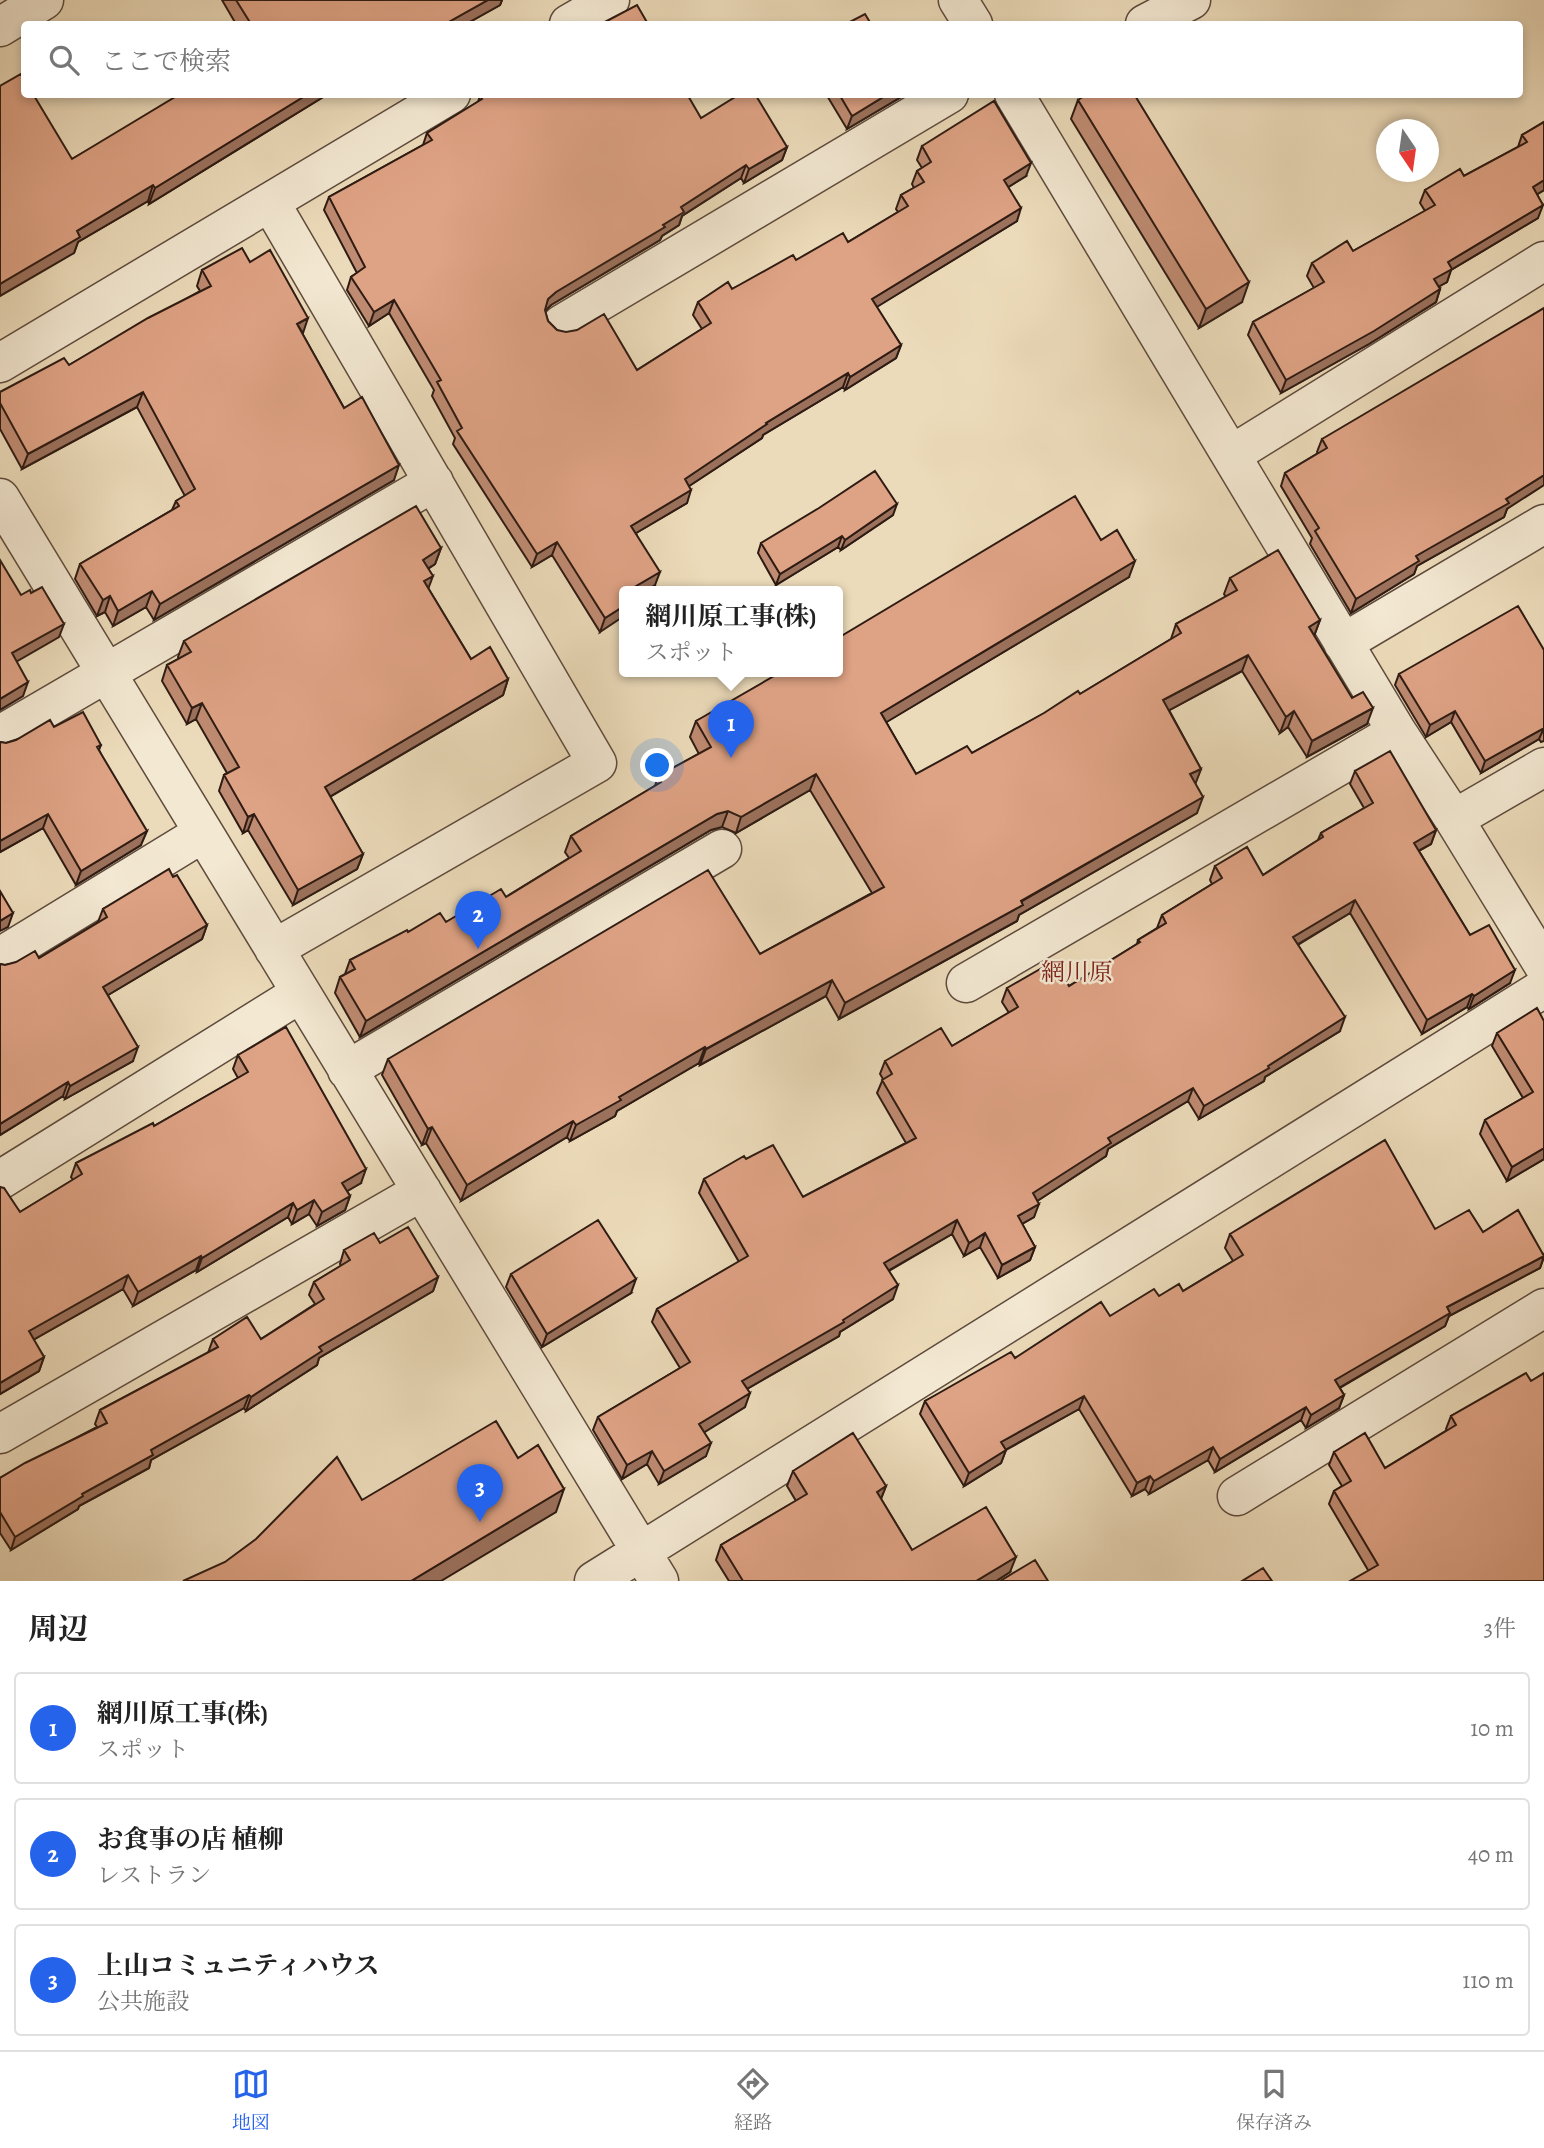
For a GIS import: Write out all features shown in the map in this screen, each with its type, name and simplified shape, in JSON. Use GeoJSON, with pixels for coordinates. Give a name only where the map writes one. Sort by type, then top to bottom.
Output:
{"type":"FeatureCollection","features":[{"type":"Feature","properties":{"kind":"street"},"geometry":{"type":"LineString","coordinates":[[0,27],[44,0]]}},
{"type":"Feature","properties":{"kind":"street"},"geometry":{"type":"LineString","coordinates":[[574,21],[610,0]]}},
{"type":"Feature","properties":{"kind":"street"},"geometry":{"type":"LineString","coordinates":[[958,0],[971,21]]}},
{"type":"Feature","properties":{"kind":"street"},"geometry":{"type":"LineString","coordinates":[[1151,21],[1191,0]]}},
{"type":"Feature","properties":{"kind":"street"},"geometry":{"type":"LineString","coordinates":[[0,363],[444,98]]}},
{"type":"Feature","properties":{"kind":"street"},"geometry":{"type":"LineString","coordinates":[[562,324],[942,98]]}},
{"type":"Feature","properties":{"kind":"street"},"geometry":{"type":"LineString","coordinates":[[1017,98],[1397,732],[1544,966]]}},
{"type":"Feature","properties":{"kind":"street"},"geometry":{"type":"LineString","coordinates":[[271,202],[597,763],[274,949]]}},
{"type":"Feature","properties":{"kind":"street"},"geometry":{"type":"LineString","coordinates":[[1231,455],[1544,261]]}},
{"type":"Feature","properties":{"kind":"street"},"geometry":{"type":"LineString","coordinates":[[0,735],[434,482]]}},
{"type":"Feature","properties":{"kind":"street"},"geometry":{"type":"LineString","coordinates":[[0,498],[650,1566]]}},
{"type":"Feature","properties":{"kind":"street"},"geometry":{"type":"LineString","coordinates":[[1343,643],[1544,524]]}},
{"type":"Feature","properties":{"kind":"street"},"geometry":{"type":"LineString","coordinates":[[965,983],[1397,732]]}},
{"type":"Feature","properties":{"kind":"street"},"geometry":{"type":"LineString","coordinates":[[1454,820],[1544,767]]}},
{"type":"Feature","properties":{"kind":"street"},"geometry":{"type":"LineString","coordinates":[[0,957],[203,833]]}},
{"type":"Feature","properties":{"kind":"street"},"geometry":{"type":"LineString","coordinates":[[347,1070],[722,849]]}},
{"type":"Feature","properties":{"kind":"street"},"geometry":{"type":"LineString","coordinates":[[594,1581],[650,1566],[1544,988]]}},
{"type":"Feature","properties":{"kind":"street"},"geometry":{"type":"LineString","coordinates":[[0,1180],[301,993]]}},
{"type":"Feature","properties":{"kind":"street"},"geometry":{"type":"LineString","coordinates":[[0,1434],[422,1191]]}},
{"type":"Feature","properties":{"kind":"street"},"geometry":{"type":"LineString","coordinates":[[1237,1496],[1544,1308]]}},
{"type":"Feature","properties":{"kind":"building"},"geometry":{"type":"Polygon","coordinates":[[[236,0],[488,0],[450,21],[249,21],[236,0]]]}},
{"type":"Feature","properties":{"kind":"building"},"geometry":{"type":"Polygon","coordinates":[[[637,5],[646,21],[607,21],[637,5]]]}},
{"type":"Feature","properties":{"kind":"building"},"geometry":{"type":"Polygon","coordinates":[[[865,14],[869,21],[852,21],[865,14]]]}},
{"type":"Feature","properties":{"kind":"building"},"geometry":{"type":"Polygon","coordinates":[[[21,74],[21,98],[35,98],[72,159],[173,98],[301,98],[155,188],[153,185],[77,231],[80,237],[0,284],[0,86],[21,74]]]}},
{"type":"Feature","properties":{"kind":"building"},"geometry":{"type":"Polygon","coordinates":[[[689,98],[701,118],[734,98],[757,98],[787,147],[749,169],[746,165],[681,207],[684,212],[663,225],[665,227],[548,299],[545,310],[548,321],[557,330],[577,330],[604,314],[637,370],[711,323],[698,302],[728,282],[732,289],[793,255],[796,260],[843,233],[848,242],[908,206],[901,195],[924,182],[917,171],[931,162],[922,146],[994,101],[1031,163],[1004,180],[1021,208],[872,299],[901,345],[850,377],[848,373],[766,423],[685,479],[691,490],[631,526],[660,572],[636,586],[619,586],[619,609],[605,618],[557,542],[537,554],[457,431],[462,428],[437,382],[441,380],[394,300],[374,312],[351,277],[365,267],[329,197],[432,140],[427,133],[482,99],[689,98]]]}},
{"type":"Feature","properties":{"kind":"building"},"geometry":{"type":"Polygon","coordinates":[[[841,98],[881,98],[852,116],[841,98]]]}},
{"type":"Feature","properties":{"kind":"building"},"geometry":{"type":"Polygon","coordinates":[[[1136,98],[1249,282],[1206,309],[1078,100],[1136,98]]]}},
{"type":"Feature","properties":{"kind":"building"},"geometry":{"type":"Polygon","coordinates":[[[1544,122],[1544,180],[1533,187],[1543,205],[1448,262],[1452,269],[1434,279],[1440,289],[1374,331],[1286,380],[1253,322],[1324,282],[1312,263],[1347,241],[1353,251],[1435,205],[1425,190],[1460,169],[1464,176],[1527,142],[1522,135],[1544,122]]]}},
{"type":"Feature","properties":{"kind":"building"},"geometry":{"type":"Polygon","coordinates":[[[242,248],[250,262],[270,250],[308,318],[297,324],[344,408],[362,397],[399,465],[160,604],[152,591],[118,611],[110,596],[103,600],[80,564],[179,506],[176,501],[195,489],[143,392],[28,454],[0,403],[0,392],[64,358],[69,365],[148,318],[211,286],[202,270],[242,248]]]}},
{"type":"Feature","properties":{"kind":"building"},"geometry":{"type":"Polygon","coordinates":[[[1544,308],[1544,475],[1506,499],[1509,503],[1416,556],[1419,561],[1356,599],[1315,531],[1319,528],[1285,473],[1327,448],[1322,439],[1544,308]]]}},
{"type":"Feature","properties":{"kind":"building"},"geometry":{"type":"Polygon","coordinates":[[[875,471],[897,504],[845,540],[842,536],[780,574],[761,543],[875,471]]]}},
{"type":"Feature","properties":{"kind":"building"},"geometry":{"type":"Polygon","coordinates":[[[1075,496],[1101,540],[1117,530],[1135,561],[881,713],[916,774],[967,746],[972,753],[1078,691],[1080,694],[1181,633],[1176,624],[1237,590],[1230,578],[1278,550],[1320,620],[1309,627],[1352,698],[1363,692],[1373,708],[1312,741],[1294,711],[1286,717],[1248,655],[1163,700],[1201,769],[1190,774],[1203,797],[1021,901],[1023,905],[845,1003],[832,980],[706,1049],[705,1047],[576,1125],[573,1121],[467,1185],[432,1127],[428,1129],[388,1059],[708,870],[760,954],[884,887],[816,774],[741,817],[728,811],[717,814],[366,1021],[340,977],[355,969],[350,960],[440,913],[446,922],[501,889],[506,897],[581,851],[571,836],[661,782],[658,776],[711,747],[696,721],[772,677],[843,677],[843,635],[1075,496]]]}},
{"type":"Feature","properties":{"kind":"building"},"geometry":{"type":"Polygon","coordinates":[[[416,506],[441,548],[423,560],[433,576],[424,581],[471,659],[490,647],[508,679],[325,787],[363,854],[298,890],[254,814],[248,817],[224,775],[239,767],[202,703],[192,708],[167,665],[191,652],[184,641],[416,506]]]}},
{"type":"Feature","properties":{"kind":"building"},"geometry":{"type":"Polygon","coordinates":[[[0,560],[21,595],[42,587],[64,624],[12,653],[28,682],[0,699],[0,560]]]}},
{"type":"Feature","properties":{"kind":"building"},"geometry":{"type":"Polygon","coordinates":[[[1518,606],[1544,650],[1544,728],[1485,761],[1455,711],[1430,725],[1399,674],[1518,606]]]}},
{"type":"Feature","properties":{"kind":"building"},"geometry":{"type":"Polygon","coordinates":[[[83,712],[101,745],[97,747],[147,831],[81,871],[48,814],[0,841],[0,742],[16,740],[50,720],[54,727],[83,712]]]}},
{"type":"Feature","properties":{"kind":"building"},"geometry":{"type":"Polygon","coordinates":[[[1390,751],[1436,830],[1414,843],[1470,935],[1489,925],[1515,970],[1474,996],[1472,994],[1427,1020],[1355,900],[1293,937],[1345,1017],[1268,1066],[1269,1068],[1204,1106],[1193,1088],[1108,1138],[1111,1143],[1033,1193],[1039,1204],[1018,1216],[1035,1247],[1002,1265],[985,1233],[969,1243],[957,1220],[884,1263],[898,1285],[843,1320],[844,1322],[742,1381],[750,1393],[699,1424],[711,1443],[664,1471],[652,1451],[627,1465],[598,1417],[690,1362],[657,1309],[748,1256],[704,1179],[744,1156],[746,1159],[773,1145],[803,1197],[916,1138],[882,1080],[892,1074],[885,1061],[941,1028],[952,1046],[1018,1007],[1007,988],[1054,961],[1069,986],[1166,923],[1162,915],[1222,878],[1215,866],[1247,847],[1263,875],[1323,837],[1321,833],[1373,803],[1355,771],[1390,751]]]}},
{"type":"Feature","properties":{"kind":"building"},"geometry":{"type":"Polygon","coordinates":[[[169,869],[173,877],[177,875],[207,925],[103,987],[138,1047],[70,1086],[68,1082],[0,1124],[0,964],[16,962],[35,951],[39,958],[107,917],[103,909],[169,869]]]}},
{"type":"Feature","properties":{"kind":"building"},"geometry":{"type":"Polygon","coordinates":[[[0,891],[13,913],[0,921],[0,891]]]}},
{"type":"Feature","properties":{"kind":"building"},"geometry":{"type":"Polygon","coordinates":[[[1537,1008],[1544,1021],[1544,1148],[1512,1167],[1485,1120],[1533,1092],[1497,1033],[1537,1008]]]}},
{"type":"Feature","properties":{"kind":"building"},"geometry":{"type":"Polygon","coordinates":[[[286,1027],[366,1169],[342,1183],[350,1196],[322,1212],[314,1200],[297,1210],[293,1203],[202,1258],[201,1256],[138,1292],[128,1275],[29,1331],[44,1357],[0,1383],[0,1187],[4,1188],[20,1212],[82,1174],[76,1163],[153,1123],[154,1126],[248,1072],[238,1055],[286,1027]]]}},
{"type":"Feature","properties":{"kind":"building"},"geometry":{"type":"Polygon","coordinates":[[[1385,1140],[1435,1229],[1469,1210],[1483,1232],[1518,1210],[1544,1256],[1447,1307],[1450,1313],[1335,1380],[1344,1395],[1311,1415],[1306,1407],[1220,1459],[1213,1447],[1154,1481],[1150,1476],[1137,1483],[1084,1396],[1001,1442],[1006,1450],[969,1473],[925,1401],[1011,1352],[1015,1358],[1101,1302],[1110,1316],[1154,1289],[1159,1296],[1179,1284],[1183,1291],[1243,1255],[1230,1234],[1385,1140]]]}},
{"type":"Feature","properties":{"kind":"building"},"geometry":{"type":"Polygon","coordinates":[[[598,1220],[636,1279],[547,1334],[511,1274],[598,1220]]]}},
{"type":"Feature","properties":{"kind":"building"},"geometry":{"type":"Polygon","coordinates":[[[408,1227],[438,1277],[319,1347],[322,1351],[251,1397],[249,1395],[151,1450],[153,1455],[82,1494],[83,1496],[15,1537],[0,1512],[0,1478],[107,1423],[100,1410],[218,1347],[213,1339],[247,1317],[261,1339],[324,1299],[314,1282],[350,1260],[344,1250],[374,1233],[380,1243],[408,1227]]]}},
{"type":"Feature","properties":{"kind":"building"},"geometry":{"type":"Polygon","coordinates":[[[1526,1373],[1531,1381],[1544,1373],[1544,1581],[1350,1581],[1378,1565],[1334,1491],[1351,1481],[1334,1452],[1365,1433],[1385,1468],[1456,1425],[1451,1416],[1526,1373]]]}},
{"type":"Feature","properties":{"kind":"building"},"geometry":{"type":"Polygon","coordinates":[[[496,1421],[518,1458],[538,1445],[564,1489],[411,1581],[183,1581],[225,1562],[256,1539],[337,1457],[362,1500],[496,1421]]]}},
{"type":"Feature","properties":{"kind":"building"},"geometry":{"type":"Polygon","coordinates":[[[853,1433],[886,1486],[877,1492],[912,1550],[986,1507],[1016,1557],[976,1581],[743,1581],[721,1545],[807,1494],[793,1471],[853,1433]]]}},
{"type":"Feature","properties":{"kind":"building"},"geometry":{"type":"Polygon","coordinates":[[[1035,1560],[1048,1581],[1000,1581],[1035,1560]]]}},
{"type":"Feature","properties":{"kind":"building"},"geometry":{"type":"Polygon","coordinates":[[[1263,1568],[1272,1581],[1242,1581],[1263,1568]]]}},
{"type":"Feature","properties":{"kind":"place","name":"網川原工事(株)"},"geometry":{"type":"Point","coordinates":[731,758]}},
{"type":"Feature","properties":{"kind":"place","name":"お食事の店 植柳"},"geometry":{"type":"Point","coordinates":[478,949]}},
{"type":"Feature","properties":{"kind":"place","name":"上山コミュニティハウス"},"geometry":{"type":"Point","coordinates":[480,1522]}},
{"type":"Feature","properties":{"kind":"district","name":"網川原"},"geometry":{"type":"Point","coordinates":[1077,972]}}]}
